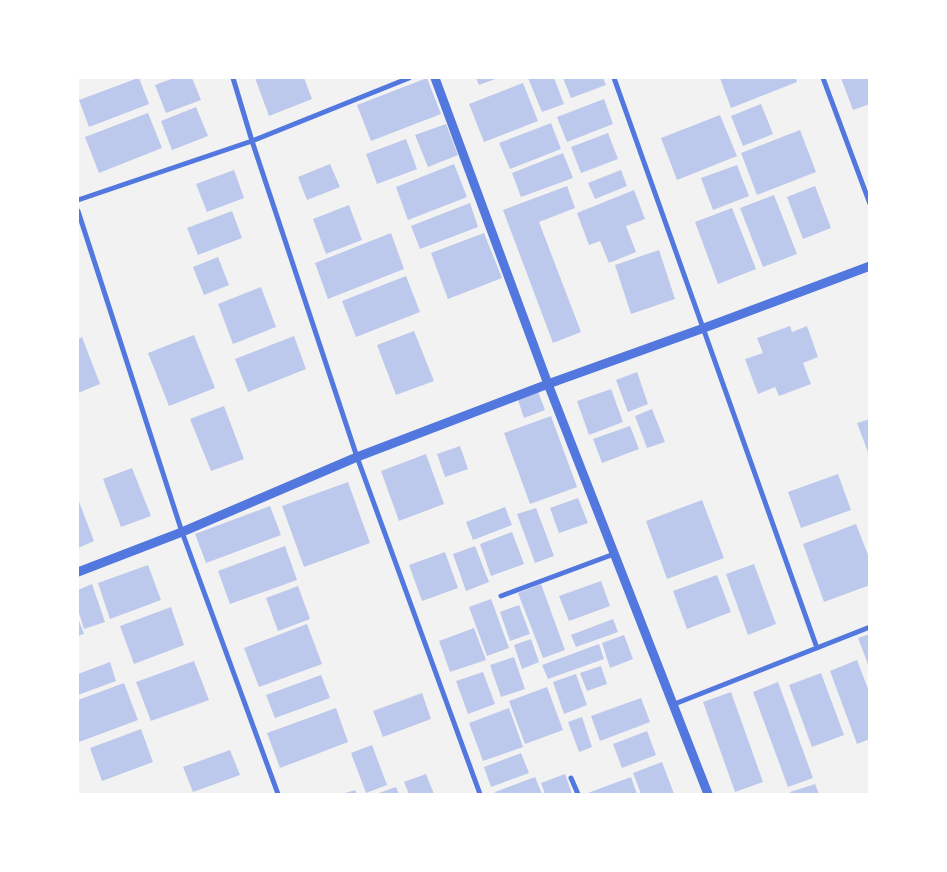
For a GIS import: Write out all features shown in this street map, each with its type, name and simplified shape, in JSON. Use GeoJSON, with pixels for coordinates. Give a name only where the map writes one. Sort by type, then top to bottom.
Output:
{"type":"FeatureCollection","features":[{"type":"Feature","properties":{"kind":"street"},"geometry":{"type":"LineString","coordinates":[[233,78],[357,458],[480,794]]}},
{"type":"Feature","properties":{"kind":"street"},"geometry":{"type":"LineString","coordinates":[[78,200],[252,141],[409,78]]}},
{"type":"Feature","properties":{"kind":"street"},"geometry":{"type":"LineString","coordinates":[[435,78],[548,384],[706,794]]}},
{"type":"Feature","properties":{"kind":"street"},"geometry":{"type":"LineString","coordinates":[[614,78],[817,648]]}},
{"type":"Feature","properties":{"kind":"street"},"geometry":{"type":"LineString","coordinates":[[823,78],[870,204]]}},
{"type":"Feature","properties":{"kind":"street"},"geometry":{"type":"LineString","coordinates":[[78,211],[182,532],[278,794]]}},
{"type":"Feature","properties":{"kind":"street"},"geometry":{"type":"LineString","coordinates":[[78,572],[182,532],[357,458],[548,384],[870,266]]}},
{"type":"Feature","properties":{"kind":"street"},"geometry":{"type":"LineString","coordinates":[[501,596],[614,554]]}},
{"type":"Feature","properties":{"kind":"street"},"geometry":{"type":"LineString","coordinates":[[672,705],[870,627]]}},
{"type":"Feature","properties":{"kind":"street"},"geometry":{"type":"LineString","coordinates":[[571,778],[578,794]]}},
{"type":"Feature","properties":{"kind":"building"},"geometry":{"type":"Polygon","coordinates":[[[139,78],[149,104],[89,127],[79,100],[139,78]]]}},
{"type":"Feature","properties":{"kind":"building"},"geometry":{"type":"Polygon","coordinates":[[[174,78],[192,78],[201,100],[166,113],[155,85],[174,78]]]}},
{"type":"Feature","properties":{"kind":"building"},"geometry":{"type":"Polygon","coordinates":[[[255,78],[304,78],[312,99],[269,116],[255,78]]]}},
{"type":"Feature","properties":{"kind":"building"},"geometry":{"type":"Polygon","coordinates":[[[427,78],[441,114],[371,141],[357,105],[427,78]]]}},
{"type":"Feature","properties":{"kind":"building"},"geometry":{"type":"Polygon","coordinates":[[[476,78],[498,78],[479,85],[476,78]]]}},
{"type":"Feature","properties":{"kind":"building"},"geometry":{"type":"Polygon","coordinates":[[[528,78],[554,78],[564,104],[542,112],[528,78]]]}},
{"type":"Feature","properties":{"kind":"building"},"geometry":{"type":"Polygon","coordinates":[[[563,78],[603,78],[606,85],[571,98],[563,78]]]}},
{"type":"Feature","properties":{"kind":"building"},"geometry":{"type":"Polygon","coordinates":[[[720,78],[796,78],[797,82],[731,108],[720,78]]]}},
{"type":"Feature","properties":{"kind":"building"},"geometry":{"type":"Polygon","coordinates":[[[841,78],[870,78],[870,104],[853,110],[841,78]]]}},
{"type":"Feature","properties":{"kind":"building"},"geometry":{"type":"Polygon","coordinates":[[[523,83],[538,121],[484,142],[469,104],[523,83]]]}},
{"type":"Feature","properties":{"kind":"building"},"geometry":{"type":"Polygon","coordinates":[[[604,99],[613,124],[567,142],[557,117],[604,99]]]}},
{"type":"Feature","properties":{"kind":"building"},"geometry":{"type":"Polygon","coordinates":[[[761,104],[773,134],[743,146],[731,116],[761,104]]]}},
{"type":"Feature","properties":{"kind":"building"},"geometry":{"type":"Polygon","coordinates":[[[196,107],[208,136],[172,150],[161,121],[196,107]]]}},
{"type":"Feature","properties":{"kind":"building"},"geometry":{"type":"Polygon","coordinates":[[[148,113],[162,148],[99,173],[85,137],[148,113]]]}},
{"type":"Feature","properties":{"kind":"building"},"geometry":{"type":"Polygon","coordinates":[[[720,115],[737,156],[677,180],[661,138],[720,115]]]}},
{"type":"Feature","properties":{"kind":"building"},"geometry":{"type":"Polygon","coordinates":[[[551,123],[561,149],[510,169],[499,143],[551,123]]]}},
{"type":"Feature","properties":{"kind":"building"},"geometry":{"type":"Polygon","coordinates":[[[446,124],[458,155],[428,167],[415,135],[446,124]]]}},
{"type":"Feature","properties":{"kind":"building"},"geometry":{"type":"Polygon","coordinates":[[[800,130],[816,172],[757,195],[741,153],[800,130]]]}},
{"type":"Feature","properties":{"kind":"building"},"geometry":{"type":"Polygon","coordinates":[[[608,133],[618,159],[581,173],[571,147],[608,133]]]}},
{"type":"Feature","properties":{"kind":"building"},"geometry":{"type":"Polygon","coordinates":[[[406,139],[417,169],[377,184],[366,154],[406,139]]]}},
{"type":"Feature","properties":{"kind":"building"},"geometry":{"type":"Polygon","coordinates":[[[563,153],[573,178],[521,197],[512,173],[563,153]]]}},
{"type":"Feature","properties":{"kind":"building"},"geometry":{"type":"Polygon","coordinates":[[[330,164],[340,187],[307,200],[298,177],[330,164]]]}},
{"type":"Feature","properties":{"kind":"building"},"geometry":{"type":"Polygon","coordinates":[[[454,164],[467,197],[408,220],[396,187],[454,164]]]}},
{"type":"Feature","properties":{"kind":"building"},"geometry":{"type":"Polygon","coordinates":[[[737,165],[749,196],[713,210],[701,178],[737,165]]]}},
{"type":"Feature","properties":{"kind":"building"},"geometry":{"type":"Polygon","coordinates":[[[234,170],[244,198],[207,212],[196,184],[234,170]]]}},
{"type":"Feature","properties":{"kind":"building"},"geometry":{"type":"Polygon","coordinates":[[[621,170],[627,186],[595,199],[588,183],[621,170]]]}},
{"type":"Feature","properties":{"kind":"building"},"geometry":{"type":"Polygon","coordinates":[[[567,186],[575,208],[539,222],[581,332],[553,343],[503,210],[567,186]]]}},
{"type":"Feature","properties":{"kind":"building"},"geometry":{"type":"Polygon","coordinates":[[[815,186],[831,228],[803,239],[787,197],[815,186]]]}},
{"type":"Feature","properties":{"kind":"building"},"geometry":{"type":"Polygon","coordinates":[[[634,190],[645,219],[626,226],[636,252],[609,263],[600,241],[589,245],[577,213],[634,190]]]}},
{"type":"Feature","properties":{"kind":"building"},"geometry":{"type":"Polygon","coordinates":[[[774,195],[797,254],[763,267],[740,208],[774,195]]]}},
{"type":"Feature","properties":{"kind":"building"},"geometry":{"type":"Polygon","coordinates":[[[470,203],[478,227],[420,249],[411,226],[470,203]]]}},
{"type":"Feature","properties":{"kind":"building"},"geometry":{"type":"Polygon","coordinates":[[[349,205],[362,240],[326,254],[313,219],[349,205]]]}},
{"type":"Feature","properties":{"kind":"building"},"geometry":{"type":"Polygon","coordinates":[[[732,208],[756,269],[718,284],[695,222],[732,208]]]}},
{"type":"Feature","properties":{"kind":"building"},"geometry":{"type":"Polygon","coordinates":[[[232,211],[242,238],[198,255],[187,228],[232,211]]]}},
{"type":"Feature","properties":{"kind":"building"},"geometry":{"type":"Polygon","coordinates":[[[391,233],[404,269],[328,299],[315,263],[391,233]]]}},
{"type":"Feature","properties":{"kind":"building"},"geometry":{"type":"Polygon","coordinates":[[[484,233],[502,278],[448,299],[431,253],[484,233]]]}},
{"type":"Feature","properties":{"kind":"building"},"geometry":{"type":"Polygon","coordinates":[[[659,250],[675,299],[631,314],[615,265],[659,250]]]}},
{"type":"Feature","properties":{"kind":"building"},"geometry":{"type":"Polygon","coordinates":[[[218,257],[229,285],[204,295],[193,267],[218,257]]]}},
{"type":"Feature","properties":{"kind":"building"},"geometry":{"type":"Polygon","coordinates":[[[406,276],[420,312],[356,337],[342,301],[406,276]]]}},
{"type":"Feature","properties":{"kind":"building"},"geometry":{"type":"Polygon","coordinates":[[[261,287],[276,327],[233,344],[218,304],[261,287]]]}},
{"type":"Feature","properties":{"kind":"building"},"geometry":{"type":"Polygon","coordinates":[[[790,326],[792,332],[807,326],[818,357],[803,363],[811,384],[779,396],[775,387],[758,394],[745,359],[763,353],[757,338],[790,326]]]}},
{"type":"Feature","properties":{"kind":"building"},"geometry":{"type":"Polygon","coordinates":[[[414,331],[434,381],[396,395],[377,345],[414,331]]]}},
{"type":"Feature","properties":{"kind":"building"},"geometry":{"type":"Polygon","coordinates":[[[194,335],[215,388],[169,406],[148,353],[194,335]]]}},
{"type":"Feature","properties":{"kind":"building"},"geometry":{"type":"Polygon","coordinates":[[[294,336],[306,369],[248,392],[235,359],[294,336]]]}},
{"type":"Feature","properties":{"kind":"building"},"geometry":{"type":"Polygon","coordinates":[[[82,337],[100,384],[78,393],[78,339],[82,337]]]}},
{"type":"Feature","properties":{"kind":"building"},"geometry":{"type":"Polygon","coordinates":[[[637,372],[648,404],[628,412],[616,380],[637,372]]]}},
{"type":"Feature","properties":{"kind":"building"},"geometry":{"type":"Polygon","coordinates":[[[537,389],[545,410],[524,418],[517,397],[537,389]]]}},
{"type":"Feature","properties":{"kind":"building"},"geometry":{"type":"Polygon","coordinates":[[[611,389],[623,422],[589,435],[577,401],[611,389]]]}},
{"type":"Feature","properties":{"kind":"building"},"geometry":{"type":"Polygon","coordinates":[[[224,406],[244,459],[211,471],[190,419],[224,406]]]}},
{"type":"Feature","properties":{"kind":"building"},"geometry":{"type":"Polygon","coordinates":[[[652,409],[665,442],[647,448],[635,416],[652,409]]]}},
{"type":"Feature","properties":{"kind":"building"},"geometry":{"type":"Polygon","coordinates":[[[551,416],[577,487],[530,504],[504,433],[551,416]]]}},
{"type":"Feature","properties":{"kind":"building"},"geometry":{"type":"Polygon","coordinates":[[[870,419],[870,455],[869,455],[857,423],[870,419]]]}},
{"type":"Feature","properties":{"kind":"building"},"geometry":{"type":"Polygon","coordinates":[[[630,426],[639,449],[602,463],[593,439],[630,426]]]}},
{"type":"Feature","properties":{"kind":"building"},"geometry":{"type":"Polygon","coordinates":[[[460,446],[468,469],[445,477],[437,454],[460,446]]]}},
{"type":"Feature","properties":{"kind":"building"},"geometry":{"type":"Polygon","coordinates":[[[426,454],[444,504],[399,521],[381,471],[426,454]]]}},
{"type":"Feature","properties":{"kind":"building"},"geometry":{"type":"Polygon","coordinates":[[[132,468],[151,516],[121,527],[103,479],[132,468]]]}},
{"type":"Feature","properties":{"kind":"building"},"geometry":{"type":"Polygon","coordinates":[[[838,474],[851,510],[801,528],[788,492],[838,474]]]}},
{"type":"Feature","properties":{"kind":"building"},"geometry":{"type":"Polygon","coordinates":[[[348,482],[370,543],[304,567],[282,506],[348,482]]]}},
{"type":"Feature","properties":{"kind":"building"},"geometry":{"type":"Polygon","coordinates":[[[578,498],[588,523],[559,533],[550,508],[578,498]]]}},
{"type":"Feature","properties":{"kind":"building"},"geometry":{"type":"Polygon","coordinates":[[[78,499],[94,541],[78,548],[78,499]]]}},
{"type":"Feature","properties":{"kind":"building"},"geometry":{"type":"Polygon","coordinates":[[[702,500],[724,558],[667,579],[646,521],[702,500]]]}},
{"type":"Feature","properties":{"kind":"building"},"geometry":{"type":"Polygon","coordinates":[[[270,506],[281,535],[206,563],[195,534],[270,506]]]}},
{"type":"Feature","properties":{"kind":"building"},"geometry":{"type":"Polygon","coordinates":[[[505,507],[512,525],[473,540],[466,522],[505,507]]]}},
{"type":"Feature","properties":{"kind":"building"},"geometry":{"type":"Polygon","coordinates":[[[536,508],[554,556],[535,563],[517,514],[536,508]]]}},
{"type":"Feature","properties":{"kind":"building"},"geometry":{"type":"Polygon","coordinates":[[[856,524],[870,560],[870,585],[824,602],[803,544],[856,524]]]}},
{"type":"Feature","properties":{"kind":"building"},"geometry":{"type":"Polygon","coordinates":[[[512,532],[524,564],[491,576],[480,544],[512,532]]]}},
{"type":"Feature","properties":{"kind":"building"},"geometry":{"type":"Polygon","coordinates":[[[285,546],[297,580],[230,604],[218,571],[285,546]]]}},
{"type":"Feature","properties":{"kind":"building"},"geometry":{"type":"Polygon","coordinates":[[[475,546],[489,582],[466,591],[453,554],[475,546]]]}},
{"type":"Feature","properties":{"kind":"building"},"geometry":{"type":"Polygon","coordinates":[[[445,552],[458,588],[422,601],[409,565],[445,552]]]}},
{"type":"Feature","properties":{"kind":"building"},"geometry":{"type":"Polygon","coordinates":[[[754,564],[776,624],[748,635],[726,574],[754,564]]]}},
{"type":"Feature","properties":{"kind":"building"},"geometry":{"type":"Polygon","coordinates":[[[148,565],[161,600],[110,619],[98,583],[148,565]]]}},
{"type":"Feature","properties":{"kind":"building"},"geometry":{"type":"Polygon","coordinates":[[[717,575],[731,612],[687,629],[673,591],[717,575]]]}},
{"type":"Feature","properties":{"kind":"building"},"geometry":{"type":"Polygon","coordinates":[[[601,581],[610,606],[569,621],[559,596],[601,581]]]}},
{"type":"Feature","properties":{"kind":"building"},"geometry":{"type":"Polygon","coordinates":[[[92,584],[105,622],[84,629],[78,610],[78,590],[92,584]]]}},
{"type":"Feature","properties":{"kind":"building"},"geometry":{"type":"Polygon","coordinates":[[[541,584],[565,650],[543,658],[518,593],[541,584]]]}},
{"type":"Feature","properties":{"kind":"building"},"geometry":{"type":"Polygon","coordinates":[[[298,586],[310,619],[278,631],[266,598],[298,586]]]}},
{"type":"Feature","properties":{"kind":"building"},"geometry":{"type":"Polygon","coordinates":[[[491,599],[509,648],[487,656],[469,607],[491,599]]]}},
{"type":"Feature","properties":{"kind":"building"},"geometry":{"type":"Polygon","coordinates":[[[519,605],[530,634],[510,641],[500,612],[519,605]]]}},
{"type":"Feature","properties":{"kind":"building"},"geometry":{"type":"Polygon","coordinates":[[[171,607],[184,645],[134,664],[120,626],[171,607]]]}},
{"type":"Feature","properties":{"kind":"building"},"geometry":{"type":"Polygon","coordinates":[[[78,618],[84,634],[78,636],[78,618]]]}},
{"type":"Feature","properties":{"kind":"building"},"geometry":{"type":"Polygon","coordinates":[[[613,619],[618,632],[576,647],[571,635],[613,619]]]}},
{"type":"Feature","properties":{"kind":"building"},"geometry":{"type":"Polygon","coordinates":[[[307,624],[322,664],[259,687],[244,648],[307,624]]]}},
{"type":"Feature","properties":{"kind":"building"},"geometry":{"type":"Polygon","coordinates":[[[474,628],[486,660],[450,672],[439,641],[474,628]]]}},
{"type":"Feature","properties":{"kind":"building"},"geometry":{"type":"Polygon","coordinates":[[[870,634],[870,667],[869,667],[858,638],[870,634]]]}},
{"type":"Feature","properties":{"kind":"building"},"geometry":{"type":"Polygon","coordinates":[[[624,635],[633,659],[610,668],[602,643],[624,635]]]}},
{"type":"Feature","properties":{"kind":"building"},"geometry":{"type":"Polygon","coordinates":[[[531,639],[539,662],[522,669],[514,645],[531,639]]]}},
{"type":"Feature","properties":{"kind":"building"},"geometry":{"type":"Polygon","coordinates":[[[599,644],[604,659],[548,679],[542,665],[599,644]]]}},
{"type":"Feature","properties":{"kind":"building"},"geometry":{"type":"Polygon","coordinates":[[[514,657],[525,689],[501,697],[490,665],[514,657]]]}},
{"type":"Feature","properties":{"kind":"building"},"geometry":{"type":"Polygon","coordinates":[[[857,660],[870,694],[870,739],[857,744],[830,671],[857,660]]]}},
{"type":"Feature","properties":{"kind":"building"},"geometry":{"type":"Polygon","coordinates":[[[194,661],[209,700],[151,721],[136,682],[194,661]]]}},
{"type":"Feature","properties":{"kind":"building"},"geometry":{"type":"Polygon","coordinates":[[[110,662],[116,681],[78,695],[78,674],[110,662]]]}},
{"type":"Feature","properties":{"kind":"building"},"geometry":{"type":"Polygon","coordinates":[[[601,666],[607,684],[587,691],[580,673],[601,666]]]}},
{"type":"Feature","properties":{"kind":"building"},"geometry":{"type":"Polygon","coordinates":[[[483,672],[495,704],[468,714],[456,681],[483,672]]]}},
{"type":"Feature","properties":{"kind":"building"},"geometry":{"type":"Polygon","coordinates":[[[821,673],[844,735],[812,747],[789,685],[821,673]]]}},
{"type":"Feature","properties":{"kind":"building"},"geometry":{"type":"Polygon","coordinates":[[[576,674],[587,705],[564,714],[553,682],[576,674]]]}},
{"type":"Feature","properties":{"kind":"building"},"geometry":{"type":"Polygon","coordinates":[[[321,675],[330,698],[275,718],[266,695],[321,675]]]}},
{"type":"Feature","properties":{"kind":"building"},"geometry":{"type":"Polygon","coordinates":[[[778,682],[813,778],[788,787],[753,692],[778,682]]]}},
{"type":"Feature","properties":{"kind":"building"},"geometry":{"type":"Polygon","coordinates":[[[124,683],[138,720],[79,742],[78,700],[124,683]]]}},
{"type":"Feature","properties":{"kind":"building"},"geometry":{"type":"Polygon","coordinates":[[[547,687],[563,730],[525,744],[509,701],[547,687]]]}},
{"type":"Feature","properties":{"kind":"building"},"geometry":{"type":"Polygon","coordinates":[[[731,692],[763,782],[735,792],[703,702],[731,692]]]}},
{"type":"Feature","properties":{"kind":"building"},"geometry":{"type":"Polygon","coordinates":[[[422,693],[431,719],[383,737],[373,711],[422,693]]]}},
{"type":"Feature","properties":{"kind":"building"},"geometry":{"type":"Polygon","coordinates":[[[641,698],[650,722],[600,741],[591,716],[641,698]]]}},
{"type":"Feature","properties":{"kind":"building"},"geometry":{"type":"Polygon","coordinates":[[[336,708],[348,742],[280,768],[267,733],[336,708]]]}},
{"type":"Feature","properties":{"kind":"building"},"geometry":{"type":"Polygon","coordinates":[[[509,708],[523,747],[483,761],[469,723],[509,708]]]}},
{"type":"Feature","properties":{"kind":"building"},"geometry":{"type":"Polygon","coordinates":[[[582,717],[592,747],[579,752],[568,722],[582,717]]]}},
{"type":"Feature","properties":{"kind":"building"},"geometry":{"type":"Polygon","coordinates":[[[141,729],[153,762],[102,781],[90,748],[141,729]]]}},
{"type":"Feature","properties":{"kind":"building"},"geometry":{"type":"Polygon","coordinates":[[[647,731],[656,755],[622,768],[613,744],[647,731]]]}},
{"type":"Feature","properties":{"kind":"building"},"geometry":{"type":"Polygon","coordinates":[[[372,745],[387,785],[366,793],[351,753],[372,745]]]}},
{"type":"Feature","properties":{"kind":"building"},"geometry":{"type":"Polygon","coordinates":[[[230,750],[240,775],[193,792],[183,767],[230,750]]]}},
{"type":"Feature","properties":{"kind":"building"},"geometry":{"type":"Polygon","coordinates":[[[521,753],[529,773],[491,787],[484,767],[521,753]]]}},
{"type":"Feature","properties":{"kind":"building"},"geometry":{"type":"Polygon","coordinates":[[[662,762],[674,794],[641,794],[633,773],[662,762]]]}},
{"type":"Feature","properties":{"kind":"building"},"geometry":{"type":"Polygon","coordinates":[[[426,774],[434,794],[409,794],[404,782],[426,774]]]}},
{"type":"Feature","properties":{"kind":"building"},"geometry":{"type":"Polygon","coordinates":[[[565,774],[572,794],[545,794],[541,783],[565,774]]]}},
{"type":"Feature","properties":{"kind":"building"},"geometry":{"type":"Polygon","coordinates":[[[535,777],[542,794],[496,794],[495,792],[535,777]]]}},
{"type":"Feature","properties":{"kind":"building"},"geometry":{"type":"Polygon","coordinates":[[[631,777],[637,794],[585,794],[631,777]]]}},
{"type":"Feature","properties":{"kind":"building"},"geometry":{"type":"Polygon","coordinates":[[[815,784],[819,794],[791,794],[790,792],[815,784]]]}},
{"type":"Feature","properties":{"kind":"building"},"geometry":{"type":"Polygon","coordinates":[[[396,787],[399,794],[376,794],[396,787]]]}},
{"type":"Feature","properties":{"kind":"building"},"geometry":{"type":"Polygon","coordinates":[[[355,790],[357,794],[342,794],[355,790]]]}}]}
